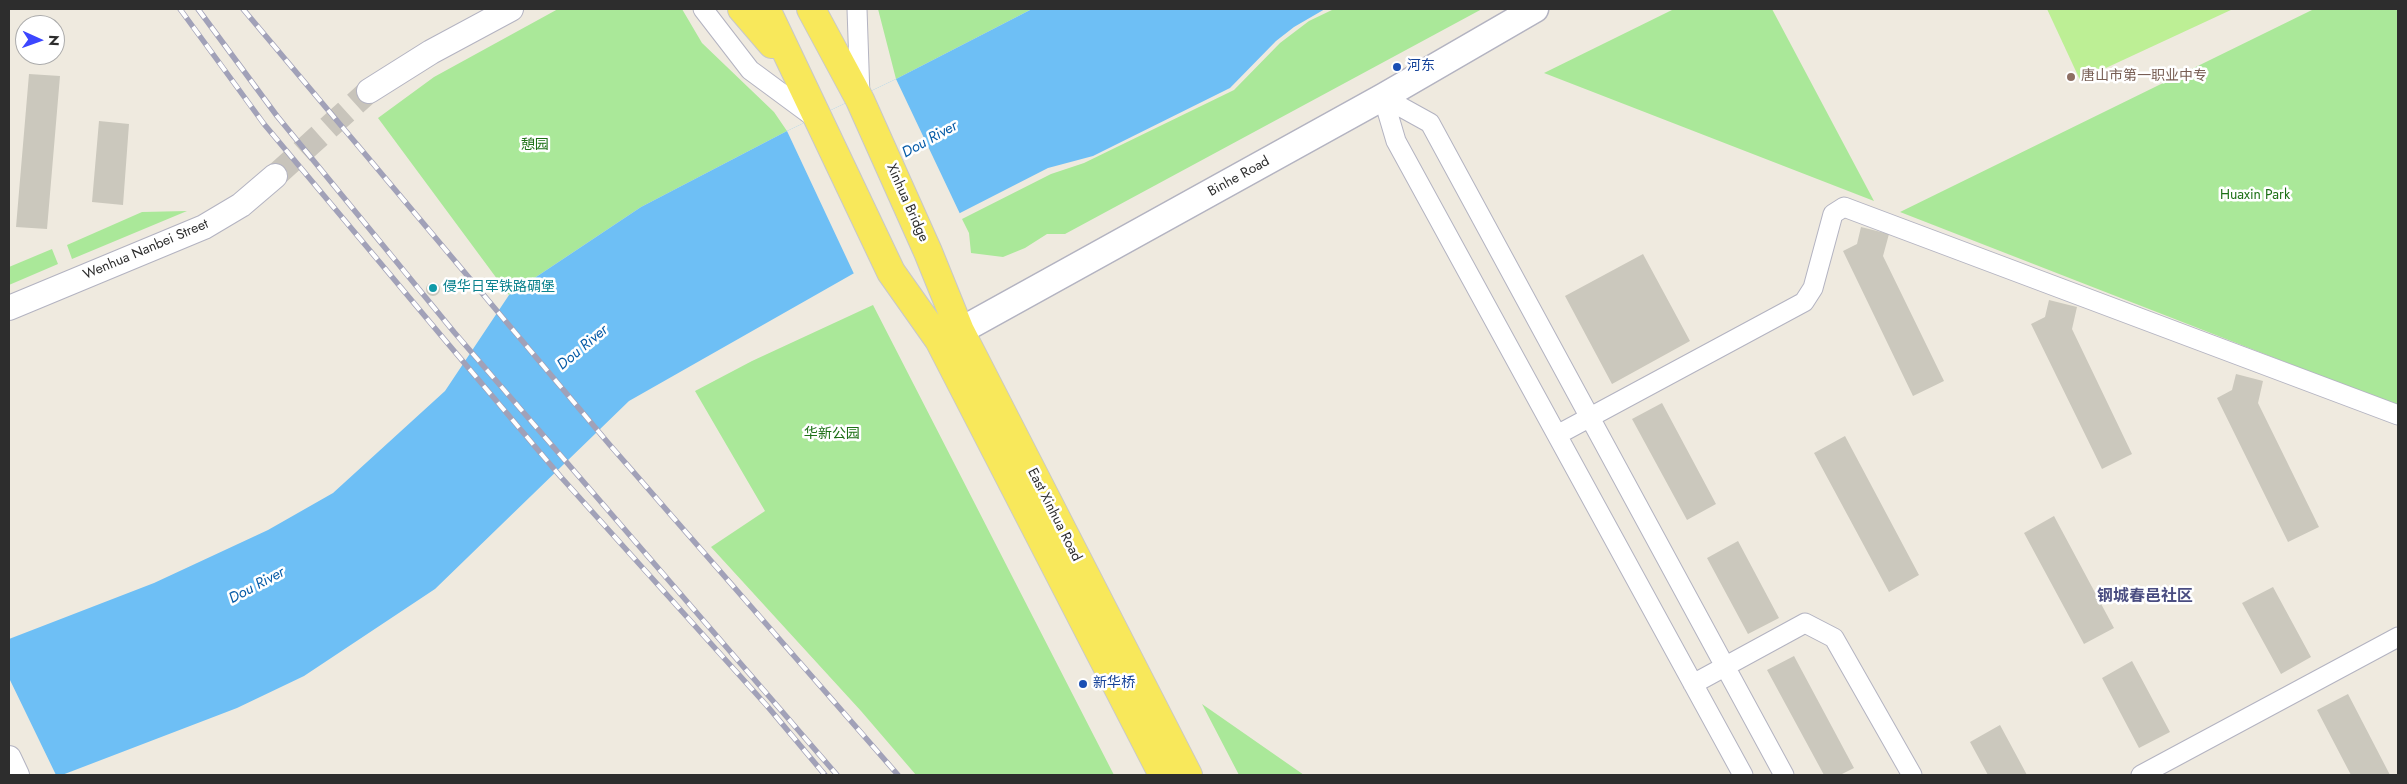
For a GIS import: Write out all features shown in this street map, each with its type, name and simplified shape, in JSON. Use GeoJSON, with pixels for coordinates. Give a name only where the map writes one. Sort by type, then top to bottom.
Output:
{"type":"FeatureCollection","features":[{"type":"Feature","properties":{"kind":"main road"},"geometry":{"type":"LineString","coordinates":[[742,9],[796,72]]}},
{"type":"Feature","properties":{"kind":"main road"},"geometry":{"type":"LineString","coordinates":[[766,9],[820,121]]}},
{"type":"Feature","properties":{"kind":"main road"},"geometry":{"type":"LineString","coordinates":[[811,9],[860,100]]}},
{"type":"Feature","properties":{"kind":"main road"},"geometry":{"type":"LineString","coordinates":[[826,9],[832,47]]}},
{"type":"Feature","properties":{"kind":"main road","name":"Binhe Road"},"geometry":{"type":"LineString","coordinates":[[949,336],[1384,97],[1535,9]]}},
{"type":"Feature","properties":{"kind":"main road","name":"Xinhua Bridge"},"geometry":{"type":"LineString","coordinates":[[860,100],[928,252]]}},
{"type":"Feature","properties":{"kind":"main road","name":"East Xinhua Road"},"geometry":{"type":"LineString","coordinates":[[820,121],[891,272],[949,336],[1188,775]]}},
{"type":"Feature","properties":{"kind":"main road","name":"East Xinhua Road"},"geometry":{"type":"LineString","coordinates":[[928,252],[949,336],[1163,775]]}},
{"type":"Feature","properties":{"kind":"street"},"geometry":{"type":"LineString","coordinates":[[369,91],[431,52],[511,9]]}},
{"type":"Feature","properties":{"kind":"street"},"geometry":{"type":"LineString","coordinates":[[703,9],[750,70],[820,121]]}},
{"type":"Feature","properties":{"kind":"street"},"geometry":{"type":"LineString","coordinates":[[857,9],[860,100]]}},
{"type":"Feature","properties":{"kind":"street"},"geometry":{"type":"LineString","coordinates":[[1384,97],[1430,123],[1784,775]]}},
{"type":"Feature","properties":{"kind":"street"},"geometry":{"type":"LineString","coordinates":[[1384,97],[1396,141],[1743,775]]}},
{"type":"Feature","properties":{"kind":"street","name":"Wenhua Nanbei Street"},"geometry":{"type":"LineString","coordinates":[[9,308],[204,227],[240,205],[275,176]]}},
{"type":"Feature","properties":{"kind":"street"},"geometry":{"type":"LineString","coordinates":[[1557,435],[1804,302],[1813,288],[1833,214],[1844,207],[2398,416]]}},
{"type":"Feature","properties":{"kind":"street"},"geometry":{"type":"LineString","coordinates":[[1693,684],[1805,623],[1834,638],[1912,775]]}},
{"type":"Feature","properties":{"kind":"street"},"geometry":{"type":"LineString","coordinates":[[2141,775],[2398,637]]}},
{"type":"Feature","properties":{"kind":"street"},"geometry":{"type":"LineString","coordinates":[[9,758],[17,775]]}},
{"type":"Feature","properties":{"kind":"green space","name":"憩园"},"geometry":{"type":"Polygon","coordinates":[[[558,9],[682,9],[702,43],[774,112],[787,131],[641,207],[509,295],[378,118],[434,77],[558,9]]]}},
{"type":"Feature","properties":{"kind":"green space"},"geometry":{"type":"Polygon","coordinates":[[[878,9],[1032,9],[896,79],[878,9]]]}},
{"type":"Feature","properties":{"kind":"green space"},"geometry":{"type":"Polygon","coordinates":[[[1334,9],[1482,9],[1065,234],[1047,234],[1025,248],[1003,257],[971,253],[969,233],[962,219],[1051,174],[1084,163],[1234,90],[1280,43],[1309,21],[1334,9]]]}},
{"type":"Feature","properties":{"kind":"green space"},"geometry":{"type":"Polygon","coordinates":[[[1674,9],[1772,9],[1874,201],[1544,73],[1674,9]]]}},
{"type":"Feature","properties":{"kind":"green space"},"geometry":{"type":"Polygon","coordinates":[[[2047,9],[2233,9],[2080,80],[2047,9]]]}},
{"type":"Feature","properties":{"kind":"green space","name":"Huaxin Park"},"geometry":{"type":"Polygon","coordinates":[[[2314,9],[2398,9],[2398,406],[1900,212],[2314,9]]]}},
{"type":"Feature","properties":{"kind":"green space"},"geometry":{"type":"Polygon","coordinates":[[[187,211],[72,259],[67,245],[142,212],[187,211]]]}},
{"type":"Feature","properties":{"kind":"green space"},"geometry":{"type":"Polygon","coordinates":[[[52,249],[58,264],[9,285],[9,267],[52,249]]]}},
{"type":"Feature","properties":{"kind":"green space","name":"华新公园"},"geometry":{"type":"Polygon","coordinates":[[[873,305],[1114,775],[916,775],[861,711],[711,547],[765,511],[695,391],[752,361],[873,305]]]}},
{"type":"Feature","properties":{"kind":"green space"},"geometry":{"type":"Polygon","coordinates":[[[1202,704],[1304,775],[1239,775],[1202,704]]]}},
{"type":"Feature","properties":{"kind":"water","name":"Dou River"},"geometry":{"type":"Polygon","coordinates":[[[1032,9],[1325,9],[1294,27],[1276,41],[1230,88],[1093,156],[1048,168],[960,213],[629,401],[435,589],[304,676],[237,708],[62,775],[9,775],[9,639],[154,583],[268,530],[333,493],[445,391],[509,295],[641,207],[787,131],[896,79],[1032,9]]]}},
{"type":"Feature","properties":{"kind":"pier"},"geometry":{"type":"Polygon","coordinates":[[[896,79],[961,216],[855,276],[787,131],[896,79]]]}},
{"type":"Feature","properties":{"kind":"pier"},"geometry":{"type":"Polygon","coordinates":[[[9,678],[56,775],[9,775],[9,678]]]}},
{"type":"Feature","properties":{"kind":"building"},"geometry":{"type":"Polygon","coordinates":[[[29,74],[60,76],[47,229],[16,227],[29,74]]]}},
{"type":"Feature","properties":{"kind":"building"},"geometry":{"type":"Polygon","coordinates":[[[99,121],[129,124],[123,205],[92,202],[99,121]]]}},
{"type":"Feature","properties":{"kind":"building"},"geometry":{"type":"Polygon","coordinates":[[[1861,227],[1889,234],[1883,256],[1944,381],[1913,396],[1843,251],[1857,244],[1861,227]]]}},
{"type":"Feature","properties":{"kind":"building"},"geometry":{"type":"Polygon","coordinates":[[[1643,254],[1690,341],[1612,384],[1565,296],[1643,254]]]}},
{"type":"Feature","properties":{"kind":"building","name":"侵华日军铁路碉堡"},"geometry":{"type":"Polygon","coordinates":[[[430,282],[436,282],[440,289],[436,296],[430,296],[426,292],[426,286],[430,282]]]}},
{"type":"Feature","properties":{"kind":"building"},"geometry":{"type":"Polygon","coordinates":[[[2049,300],[2077,307],[2072,329],[2132,454],[2102,469],[2031,324],[2045,317],[2049,300]]]}},
{"type":"Feature","properties":{"kind":"building"},"geometry":{"type":"Polygon","coordinates":[[[2236,374],[2263,381],[2258,403],[2319,527],[2288,542],[2217,398],[2232,390],[2236,374]]]}},
{"type":"Feature","properties":{"kind":"building"},"geometry":{"type":"Polygon","coordinates":[[[1662,403],[1716,504],[1687,520],[1632,419],[1662,403]]]}},
{"type":"Feature","properties":{"kind":"building"},"geometry":{"type":"Polygon","coordinates":[[[1845,436],[1919,575],[1889,592],[1814,453],[1845,436]]]}},
{"type":"Feature","properties":{"kind":"building"},"geometry":{"type":"Polygon","coordinates":[[[2054,516],[2114,628],[2084,644],[2024,533],[2054,516]]]}},
{"type":"Feature","properties":{"kind":"building"},"geometry":{"type":"Polygon","coordinates":[[[1738,541],[1779,618],[1748,634],[1707,558],[1738,541]]]}},
{"type":"Feature","properties":{"kind":"building"},"geometry":{"type":"Polygon","coordinates":[[[2273,587],[2311,657],[2281,674],[2242,603],[2273,587]]]}},
{"type":"Feature","properties":{"kind":"building"},"geometry":{"type":"Polygon","coordinates":[[[1794,656],[1854,768],[1840,775],[1824,775],[1767,670],[1794,656]]]}},
{"type":"Feature","properties":{"kind":"building"},"geometry":{"type":"Polygon","coordinates":[[[2132,661],[2170,732],[2139,748],[2102,678],[2132,661]]]}},
{"type":"Feature","properties":{"kind":"building"},"geometry":{"type":"Polygon","coordinates":[[[2348,694],[2390,775],[2351,775],[2317,710],[2348,694]]]}},
{"type":"Feature","properties":{"kind":"building"},"geometry":{"type":"Polygon","coordinates":[[[2000,725],[2027,775],[1988,775],[1970,742],[2000,725]]]}},
{"type":"Feature","properties":{"kind":"tunnel"},"geometry":{"type":"LineString","coordinates":[[275,176],[369,91]]}},
{"type":"Feature","properties":{"kind":"railway"},"geometry":{"type":"LineString","coordinates":[[180,9],[264,124],[444,339],[560,476],[768,707],[825,775]]}},
{"type":"Feature","properties":{"kind":"railway"},"geometry":{"type":"LineString","coordinates":[[198,9],[277,116],[454,332],[837,775]]}},
{"type":"Feature","properties":{"kind":"railway"},"geometry":{"type":"LineString","coordinates":[[243,9],[609,444],[898,775]]}},
{"type":"Feature","properties":{"kind":"place","name":"河东"},"geometry":{"type":"Point","coordinates":[1397,67]}},
{"type":"Feature","properties":{"kind":"place","name":"唐山市第一职业中专"},"geometry":{"type":"Point","coordinates":[2071,77]}},
{"type":"Feature","properties":{"kind":"place","name":"侵华日军铁路碉堡"},"geometry":{"type":"Point","coordinates":[433,288]}},
{"type":"Feature","properties":{"kind":"place","name":"新华桥"},"geometry":{"type":"Point","coordinates":[1083,684]}},
{"type":"Feature","properties":{"kind":"district","name":"钢城春邑社区"},"geometry":{"type":"Point","coordinates":[2145,597]}}]}
